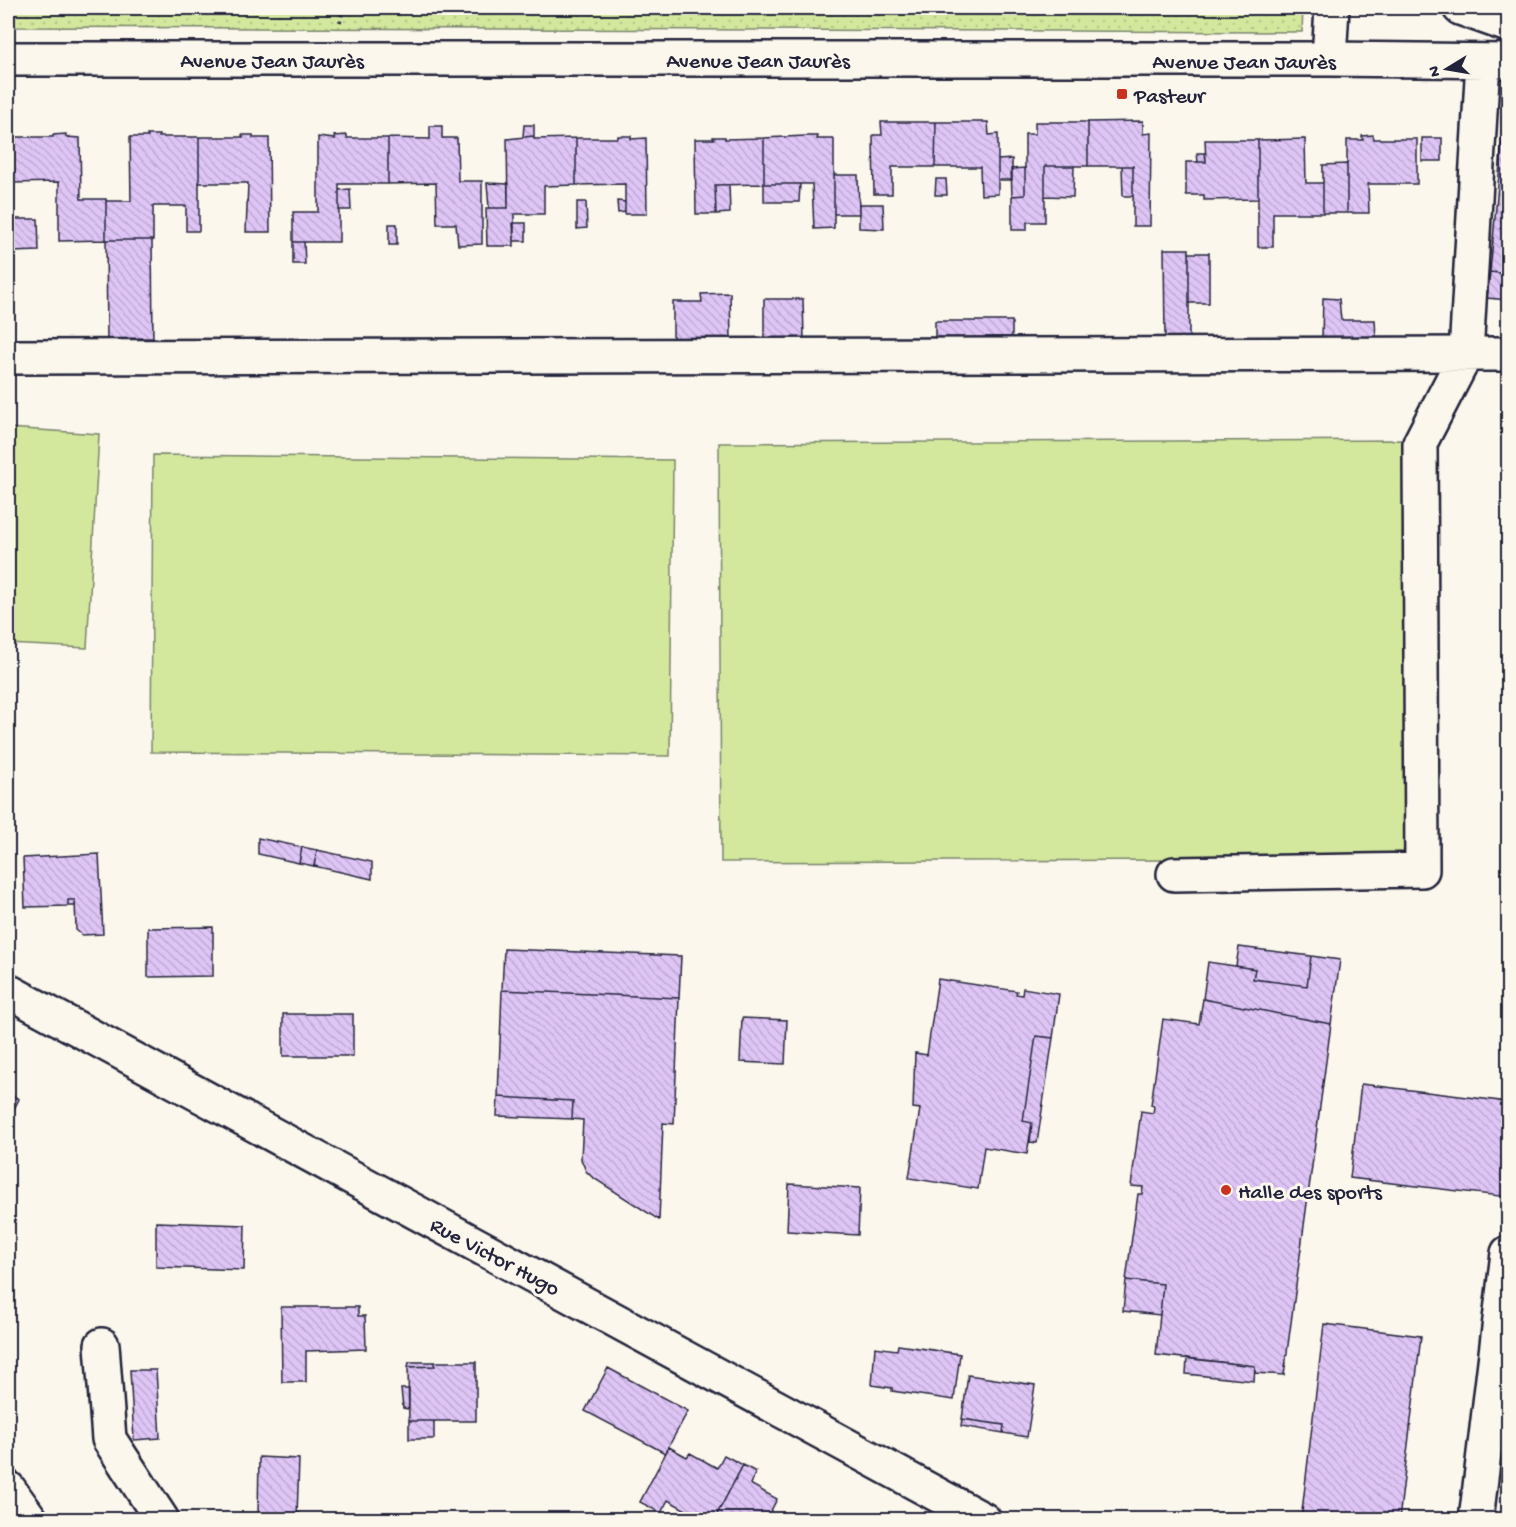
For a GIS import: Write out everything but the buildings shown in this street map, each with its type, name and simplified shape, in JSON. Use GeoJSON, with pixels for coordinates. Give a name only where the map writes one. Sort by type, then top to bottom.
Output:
{"type":"FeatureCollection","features":[{"type":"Feature","properties":{"kind":"street"},"geometry":{"type":"LineString","coordinates":[[1329,59],[1332,8]]}},
{"type":"Feature","properties":{"kind":"street"},"geometry":{"type":"LineString","coordinates":[[1460,8],[1509,25]]}},
{"type":"Feature","properties":{"kind":"street","name":"Avenue Jean Jaurès"},"geometry":{"type":"LineString","coordinates":[[8,59],[1496,61]]}},
{"type":"Feature","properties":{"kind":"street"},"geometry":{"type":"LineString","coordinates":[[1174,874],[1422,870],[1420,443],[1466,354],[1496,61]]}},
{"type":"Feature","properties":{"kind":"street"},"geometry":{"type":"LineString","coordinates":[[8,357],[1509,354]]}},
{"type":"Feature","properties":{"kind":"street","name":"Rue Victor Hugo"},"geometry":{"type":"LineString","coordinates":[[8,991],[984,1520]]}},
{"type":"Feature","properties":{"kind":"street"},"geometry":{"type":"LineString","coordinates":[[1476,1520],[1509,1252]]}},
{"type":"Feature","properties":{"kind":"street"},"geometry":{"type":"LineString","coordinates":[[102,1345],[109,1439],[162,1520]]}},
{"type":"Feature","properties":{"kind":"street"},"geometry":{"type":"LineString","coordinates":[[8,1488],[31,1520]]}},
{"type":"Feature","properties":{"kind":"green space"},"geometry":{"type":"Polygon","coordinates":[[[8,8],[1303,8],[1302,32],[8,27],[8,8]]]}},
{"type":"Feature","properties":{"kind":"green space"},"geometry":{"type":"Polygon","coordinates":[[[8,428],[99,434],[87,648],[8,644],[8,428]]]}},
{"type":"Feature","properties":{"kind":"green space"},"geometry":{"type":"Polygon","coordinates":[[[1407,440],[1409,859],[721,862],[719,443],[1407,440]]]}},
{"type":"Feature","properties":{"kind":"green space"},"geometry":{"type":"Polygon","coordinates":[[[153,455],[673,460],[670,756],[151,752],[153,455]]]}},
{"type":"Feature","properties":{"kind":"place","name":"Pasteur"},"geometry":{"type":"Point","coordinates":[1122,94]}},
{"type":"Feature","properties":{"kind":"place","name":"Halle des sports"},"geometry":{"type":"Point","coordinates":[1226,1190]}}]}
